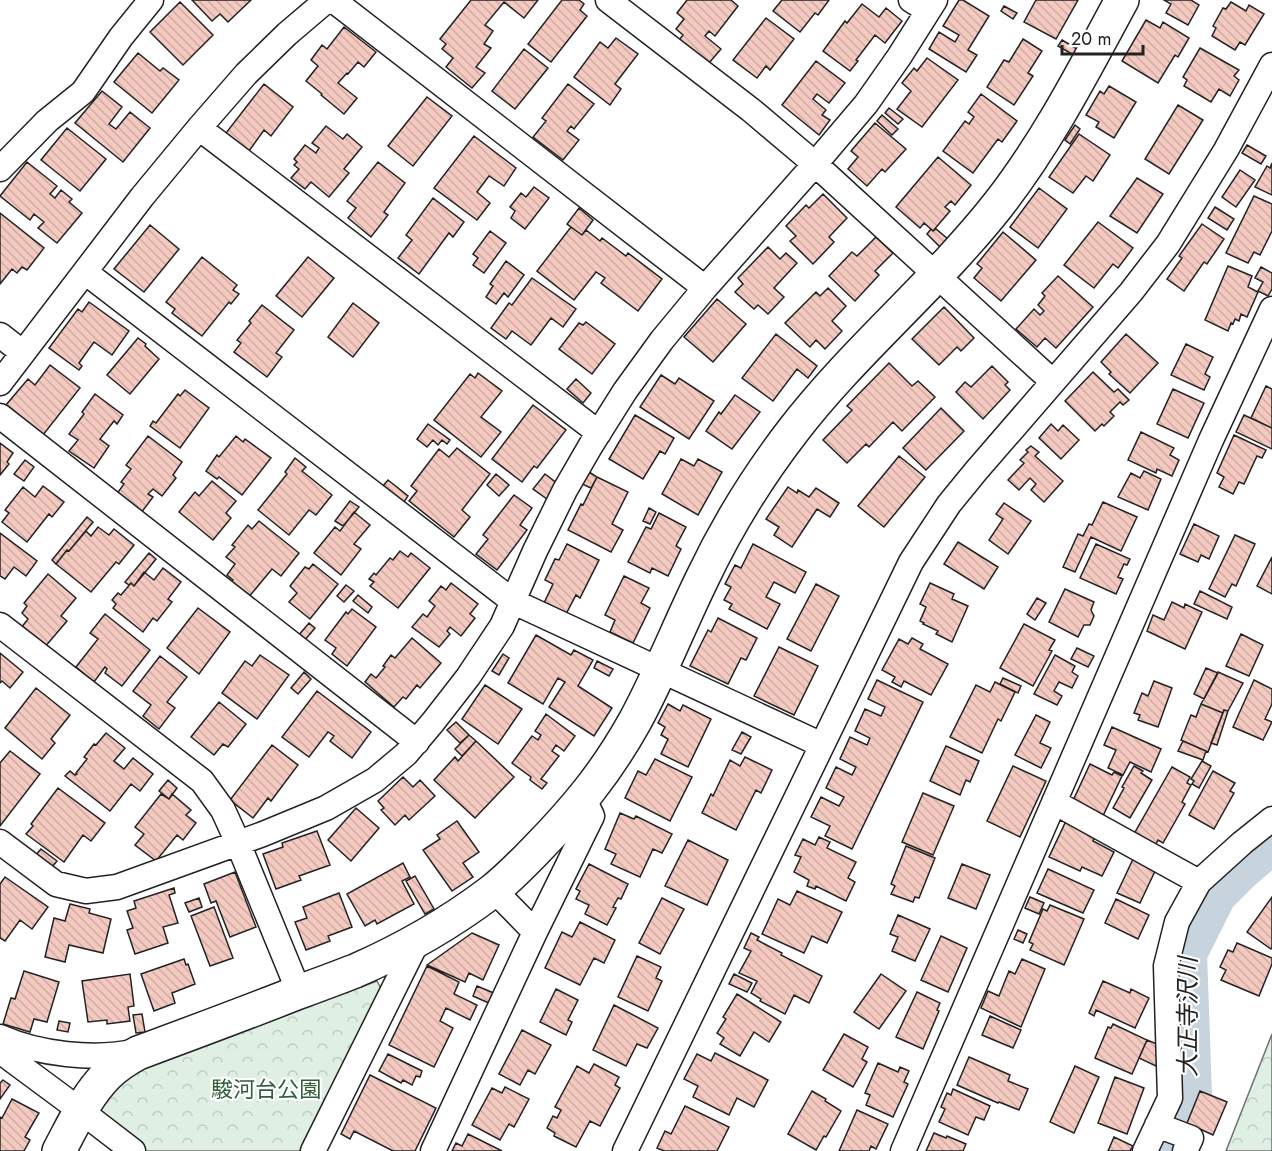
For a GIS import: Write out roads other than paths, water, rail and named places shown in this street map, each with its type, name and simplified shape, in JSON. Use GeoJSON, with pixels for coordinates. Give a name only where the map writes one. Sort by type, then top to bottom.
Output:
{"type":"FeatureCollection","features":[{"type":"Feature","properties":{"kind":"street"},"geometry":{"type":"LineString","coordinates":[[0,170],[47,121],[83,92],[121,38],[152,0]]}},
{"type":"Feature","properties":{"kind":"street"},"geometry":{"type":"LineString","coordinates":[[0,383],[142,197],[199,128],[246,74],[286,34],[327,0]]}},
{"type":"Feature","properties":{"kind":"street"},"geometry":{"type":"LineString","coordinates":[[333,0],[705,288]]}},
{"type":"Feature","properties":{"kind":"street"},"geometry":{"type":"LineString","coordinates":[[608,0],[815,164],[1052,381]]}},
{"type":"Feature","properties":{"kind":"street"},"geometry":{"type":"LineString","coordinates":[[59,1151],[93,1091],[107,1074],[122,1063],[138,1053],[354,971],[419,938],[494,890],[584,799],[612,761],[635,720],[702,578],[752,488],[794,429],[852,362],[971,237],[998,205],[1042,144],[1122,0]]}},
{"type":"Feature","properties":{"kind":"street"},"geometry":{"type":"LineString","coordinates":[[0,842],[56,884],[86,891],[117,887],[326,808],[375,780],[406,754],[468,677],[502,626],[565,490],[625,391],[662,340],[705,288],[866,104],[899,57],[925,4]]}},
{"type":"Feature","properties":{"kind":"street"},"geometry":{"type":"LineString","coordinates":[[625,1151],[911,562],[949,504],[1052,381],[1131,292],[1168,244],[1226,150],[1272,65]]}},
{"type":"Feature","properties":{"kind":"street"},"geometry":{"type":"LineString","coordinates":[[199,128],[598,433]]}},
{"type":"Feature","properties":{"kind":"street"},"geometry":{"type":"LineString","coordinates":[[85,272],[514,602],[822,745]]}},
{"type":"Feature","properties":{"kind":"street"},"geometry":{"type":"LineString","coordinates":[[903,1151],[1211,440],[1272,309]]}},
{"type":"Feature","properties":{"kind":"street"},"geometry":{"type":"LineString","coordinates":[[0,335],[23,352]]}},
{"type":"Feature","properties":{"kind":"street"},"geometry":{"type":"LineString","coordinates":[[0,416],[417,742]]}},
{"type":"Feature","properties":{"kind":"street"},"geometry":{"type":"LineString","coordinates":[[0,625],[202,781],[223,810],[299,992]]}},
{"type":"Feature","properties":{"kind":"street"},"geometry":{"type":"LineString","coordinates":[[433,1151],[592,816],[584,799]]}},
{"type":"Feature","properties":{"kind":"street"},"geometry":{"type":"LineString","coordinates":[[1054,802],[1199,882]]}},
{"type":"Feature","properties":{"kind":"street"},"geometry":{"type":"LineString","coordinates":[[1150,1150],[1171,1134],[1166,966],[1177,922],[1199,882],[1272,819]]}},
{"type":"Feature","properties":{"kind":"street"},"geometry":{"type":"LineString","coordinates":[[494,890],[535,932]]}},
{"type":"Feature","properties":{"kind":"street"},"geometry":{"type":"LineString","coordinates":[[313,1151],[419,938]]}},
{"type":"Feature","properties":{"kind":"street"},"geometry":{"type":"LineString","coordinates":[[0,1037],[33,1048],[78,1055],[105,1056],[163,1044]]}},
{"type":"Feature","properties":{"kind":"street"},"geometry":{"type":"LineString","coordinates":[[0,1052],[133,1151]]}},
{"type":"Feature","properties":{"kind":"waterway","name":"大正寺沢川"},"geometry":{"type":"LineString","coordinates":[[1164,1151],[1188,1095],[1183,953],[1213,893],[1272,839]]}},
{"type":"Feature","properties":{"kind":"park label","name":"駿河台公園"},"geometry":{"type":"Point","coordinates":[266,1089]}}]}
